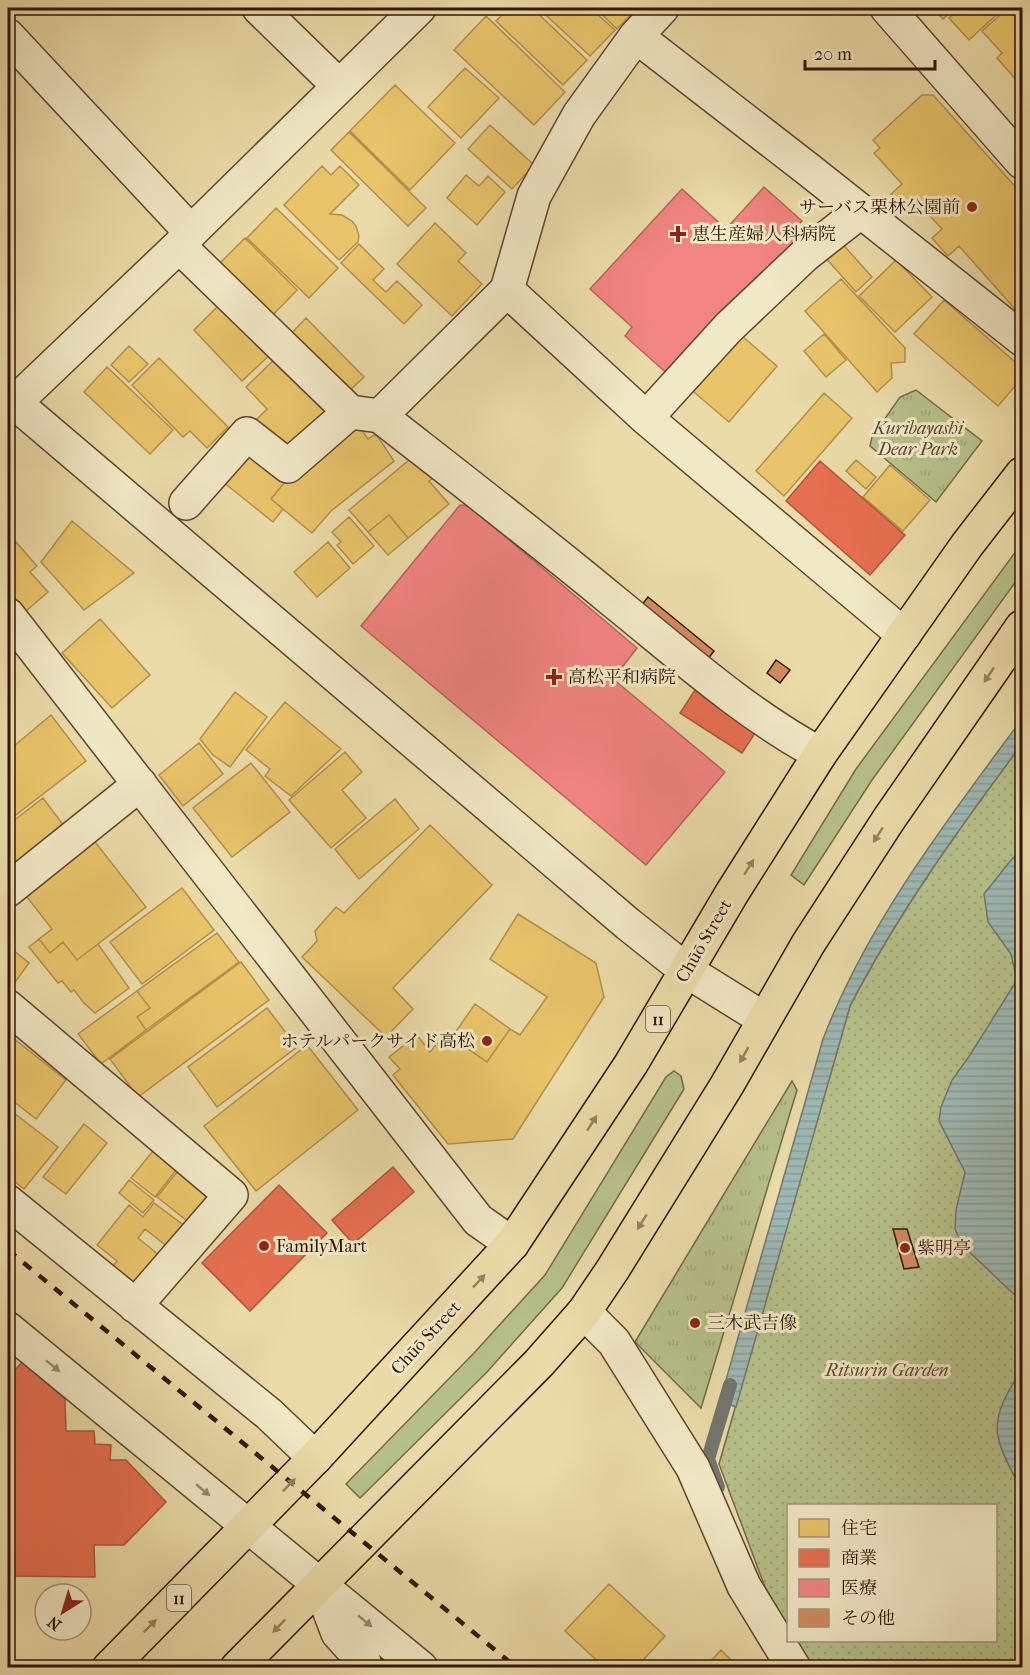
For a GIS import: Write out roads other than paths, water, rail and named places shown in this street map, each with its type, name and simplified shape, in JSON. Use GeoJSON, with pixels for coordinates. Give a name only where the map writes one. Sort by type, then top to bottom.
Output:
{"type":"FeatureCollection","features":[{"type":"Feature","properties":{"kind":"highway","name":"Chūō Street"},"geometry":{"type":"LineString","coordinates":[[248,1527],[315,1458],[512,1244],[631,1064],[732,893],[820,754],[967,544],[1023,474]]}},
{"type":"Feature","properties":{"kind":"highway"},"geometry":{"type":"LineString","coordinates":[[237,1668],[538,1363],[584,1312],[614,1269],[715,1104],[808,944],[889,819],[1023,627]]}},
{"type":"Feature","properties":{"kind":"highway","name":"11"},"geometry":{"type":"LineString","coordinates":[[109,1668],[248,1527]]}},
{"type":"Feature","properties":{"kind":"street"},"geometry":{"type":"LineString","coordinates":[[259,8],[339,86]]}},
{"type":"Feature","properties":{"kind":"street"},"geometry":{"type":"LineString","coordinates":[[418,8],[185,239],[10,403],[566,873],[687,971],[764,1019]]}},
{"type":"Feature","properties":{"kind":"street"},"geometry":{"type":"LineString","coordinates":[[186,503],[247,434],[288,466],[365,414],[507,290],[534,196],[579,115],[636,36],[662,8]]}},
{"type":"Feature","properties":{"kind":"street"},"geometry":{"type":"LineString","coordinates":[[887,8],[1023,162]]}},
{"type":"Feature","properties":{"kind":"street"},"geometry":{"type":"LineString","coordinates":[[8,36],[185,239],[365,414],[575,570],[734,699],[782,733],[820,754]]}},
{"type":"Feature","properties":{"kind":"street"},"geometry":{"type":"LineString","coordinates":[[636,36],[1023,339]]}},
{"type":"Feature","properties":{"kind":"street"},"geometry":{"type":"LineString","coordinates":[[646,418],[728,328],[805,255],[861,211]]}},
{"type":"Feature","properties":{"kind":"street"},"geometry":{"type":"LineString","coordinates":[[507,290],[646,418],[904,635]]}},
{"type":"Feature","properties":{"kind":"street"},"geometry":{"type":"LineString","coordinates":[[8,615],[478,1220],[512,1244]]}},
{"type":"Feature","properties":{"kind":"street"},"geometry":{"type":"LineString","coordinates":[[8,917],[18,904],[8,892],[140,784]]}},
{"type":"Feature","properties":{"kind":"street"},"geometry":{"type":"LineString","coordinates":[[9,1011],[231,1195],[135,1306]]}},
{"type":"Feature","properties":{"kind":"street"},"geometry":{"type":"LineString","coordinates":[[8,1202],[269,1414],[315,1458]]}},
{"type":"Feature","properties":{"kind":"street"},"geometry":{"type":"LineString","coordinates":[[584,1312],[614,1342],[693,1468],[744,1586],[794,1668]]}},
{"type":"Feature","properties":{"kind":"street"},"geometry":{"type":"LineString","coordinates":[[8,1329],[421,1668]]}},
{"type":"Feature","properties":{"kind":"street"},"geometry":{"type":"LineString","coordinates":[[320,1584],[338,1634],[364,1662],[365,1668]]}},
{"type":"Feature","properties":{"kind":"water"},"geometry":{"type":"Polygon","coordinates":[[[1022,719],[1022,744],[909,904],[850,1006],[736,1407],[720,1401],[823,1039],[841,996],[886,913],[938,833],[1022,719]]]}},
{"type":"Feature","properties":{"kind":"water"},"geometry":{"type":"Polygon","coordinates":[[[1022,849],[1022,1302],[962,1245],[955,1229],[956,1210],[965,1172],[939,1121],[941,1107],[952,1080],[1017,980],[1011,954],[988,922],[984,894],[1022,849]]]}},
{"type":"Feature","properties":{"kind":"water"},"geometry":{"type":"Polygon","coordinates":[[[1022,1369],[1022,1493],[1002,1452],[997,1428],[1000,1410],[1022,1369]]]}},
{"type":"Feature","properties":{"kind":"waterway"},"geometry":{"type":"LineString","coordinates":[[718,1487],[708,1459],[730,1385]]}},
{"type":"Feature","properties":{"kind":"railway"},"geometry":{"type":"LineString","coordinates":[[8,1250],[517,1668]]}},
{"type":"Feature","properties":{"kind":"place","name":"サーバス栗林公園前"},"geometry":{"type":"Point","coordinates":[972,207]}},
{"type":"Feature","properties":{"kind":"place","name":"恵生産婦人科病院"},"geometry":{"type":"Point","coordinates":[678,234]}},
{"type":"Feature","properties":{"kind":"place","name":"高松平和病院"},"geometry":{"type":"Point","coordinates":[554,677]}},
{"type":"Feature","properties":{"kind":"place","name":"ホテルパークサイド高松"},"geometry":{"type":"Point","coordinates":[487,1041]}},
{"type":"Feature","properties":{"kind":"place","name":"FamilyMart"},"geometry":{"type":"Point","coordinates":[264,1246]}},
{"type":"Feature","properties":{"kind":"place","name":"紫明亭"},"geometry":{"type":"Point","coordinates":[905,1248]}},
{"type":"Feature","properties":{"kind":"place","name":"三木武吉像"},"geometry":{"type":"Point","coordinates":[695,1323]}},
{"type":"Feature","properties":{"kind":"park label","name":"Kuribayashi Dear Park"},"geometry":{"type":"Point","coordinates":[918,438]}},
{"type":"Feature","properties":{"kind":"park label","name":"Ritsurin Garden"},"geometry":{"type":"Point","coordinates":[887,1370]}}]}
